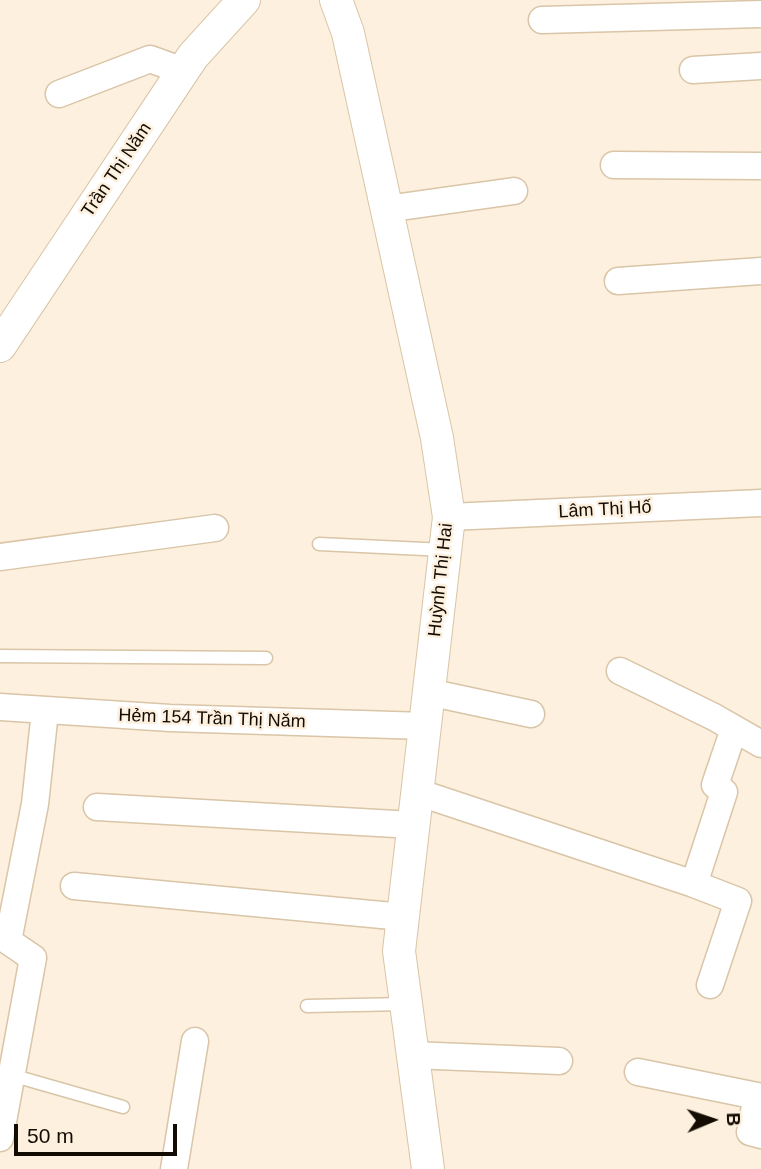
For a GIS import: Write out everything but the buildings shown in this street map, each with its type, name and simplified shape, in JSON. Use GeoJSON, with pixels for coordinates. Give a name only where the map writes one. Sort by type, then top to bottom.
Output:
{"type":"FeatureCollection","features":[{"type":"Feature","properties":{"kind":"street","name":"Trần Thị Năm"},"geometry":{"type":"LineString","coordinates":[[0,346],[183,71],[244,0]]}},
{"type":"Feature","properties":{"kind":"street","name":"Huỳnh Thị Hai"},"geometry":{"type":"LineString","coordinates":[[336,0],[348,33],[436,438],[449,517],[399,951],[428,1169]]}},
{"type":"Feature","properties":{"kind":"street"},"geometry":{"type":"LineString","coordinates":[[542,20],[761,14]]}},
{"type":"Feature","properties":{"kind":"street"},"geometry":{"type":"LineString","coordinates":[[59,94],[150,59],[183,71]]}},
{"type":"Feature","properties":{"kind":"street"},"geometry":{"type":"LineString","coordinates":[[694,70],[761,66]]}},
{"type":"Feature","properties":{"kind":"street"},"geometry":{"type":"LineString","coordinates":[[614,165],[761,166]]}},
{"type":"Feature","properties":{"kind":"street"},"geometry":{"type":"LineString","coordinates":[[386,209],[514,191]]}},
{"type":"Feature","properties":{"kind":"street"},"geometry":{"type":"LineString","coordinates":[[618,281],[761,271]]}},
{"type":"Feature","properties":{"kind":"street","name":"Lâm Thị Hố"},"geometry":{"type":"LineString","coordinates":[[449,517],[761,503]]}},
{"type":"Feature","properties":{"kind":"street"},"geometry":{"type":"LineString","coordinates":[[0,557],[215,528]]}},
{"type":"Feature","properties":{"kind":"street"},"geometry":{"type":"LineString","coordinates":[[620,671],[761,744]]}},
{"type":"Feature","properties":{"kind":"street"},"geometry":{"type":"LineString","coordinates":[[428,692],[531,714]]}},
{"type":"Feature","properties":{"kind":"street","name":"Hẻm 154 Trần Thị Năm"},"geometry":{"type":"LineString","coordinates":[[0,707],[279,723],[425,726]]}},
{"type":"Feature","properties":{"kind":"street"},"geometry":{"type":"LineString","coordinates":[[0,1138],[33,958],[8,942],[35,804],[45,711]]}},
{"type":"Feature","properties":{"kind":"street"},"geometry":{"type":"LineString","coordinates":[[694,884],[724,792],[715,785],[734,729]]}},
{"type":"Feature","properties":{"kind":"street"},"geometry":{"type":"LineString","coordinates":[[417,792],[750,904],[710,985]]}},
{"type":"Feature","properties":{"kind":"street"},"geometry":{"type":"LineString","coordinates":[[97,807],[413,825]]}},
{"type":"Feature","properties":{"kind":"street"},"geometry":{"type":"LineString","coordinates":[[74,886],[403,917]]}},
{"type":"Feature","properties":{"kind":"street"},"geometry":{"type":"LineString","coordinates":[[174,1169],[195,1041]]}},
{"type":"Feature","properties":{"kind":"street"},"geometry":{"type":"LineString","coordinates":[[412,1055],[559,1061]]}},
{"type":"Feature","properties":{"kind":"street"},"geometry":{"type":"LineString","coordinates":[[638,1072],[757,1096],[750,1132],[761,1135]]}},
{"type":"Feature","properties":{"kind":"lane"},"geometry":{"type":"LineString","coordinates":[[319,544],[445,550]]}},
{"type":"Feature","properties":{"kind":"lane"},"geometry":{"type":"LineString","coordinates":[[0,656],[266,658]]}},
{"type":"Feature","properties":{"kind":"lane"},"geometry":{"type":"LineString","coordinates":[[307,1006],[405,1004]]}},
{"type":"Feature","properties":{"kind":"lane"},"geometry":{"type":"LineString","coordinates":[[11,1075],[123,1107]]}}]}
